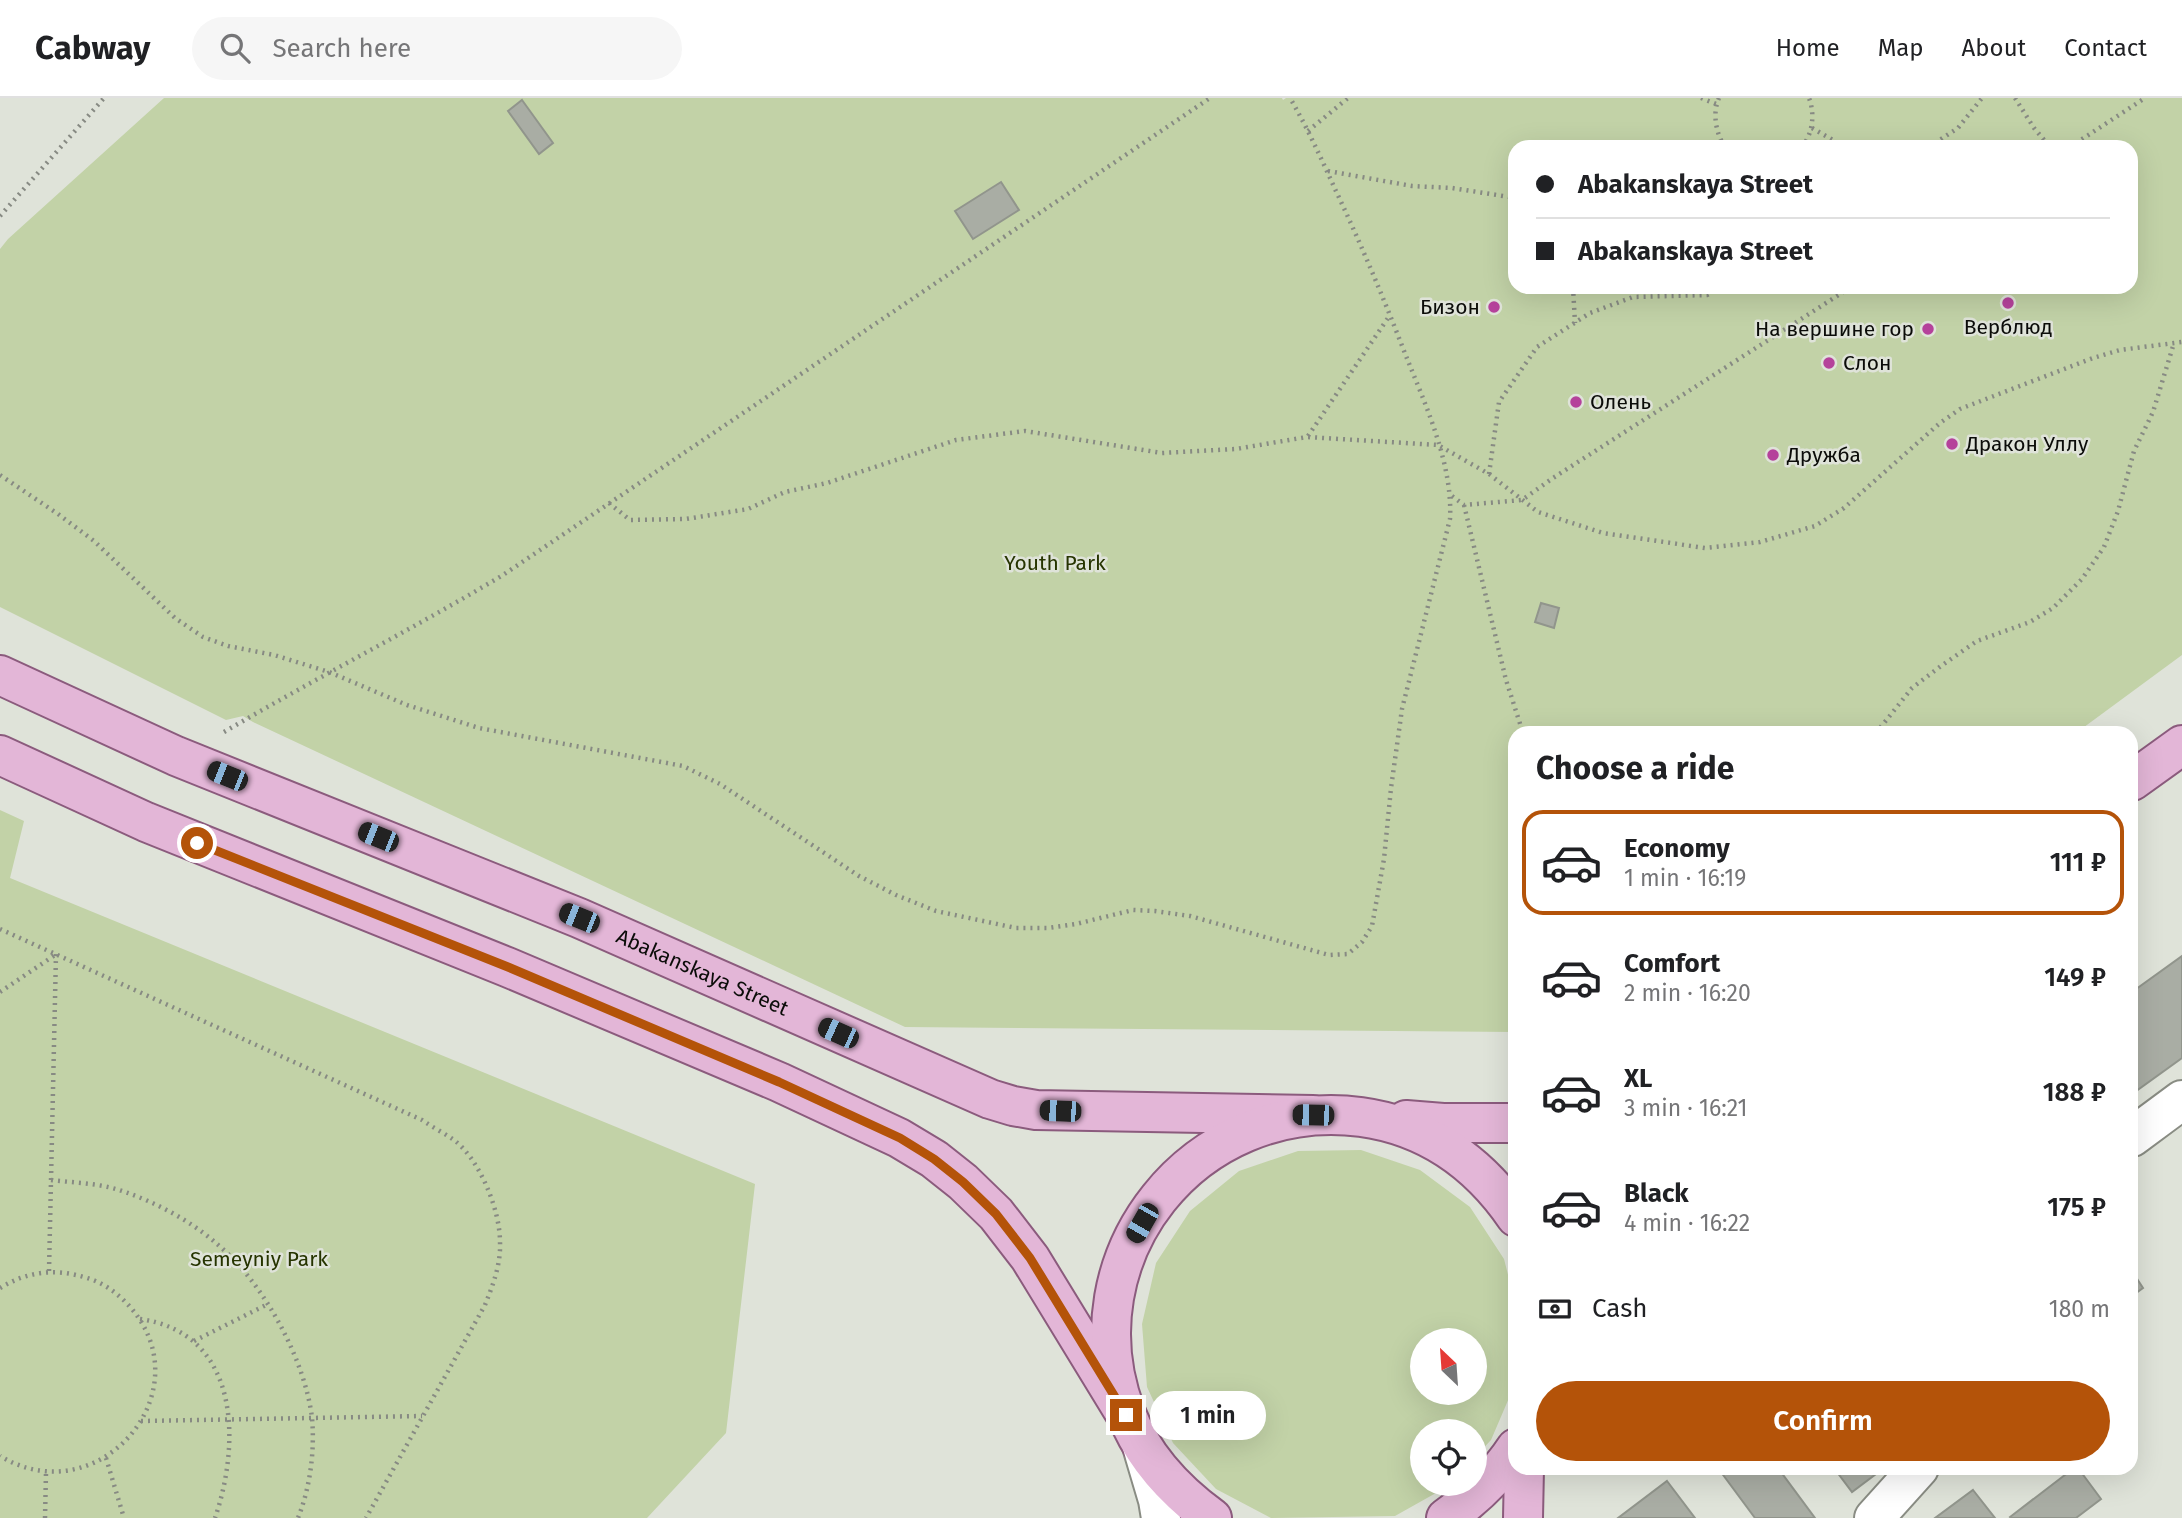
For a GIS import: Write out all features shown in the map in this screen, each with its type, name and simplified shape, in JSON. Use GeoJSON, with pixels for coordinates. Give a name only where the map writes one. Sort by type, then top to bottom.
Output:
{"type":"FeatureCollection","features":[{"type":"Feature","properties":{"kind":"main road","name":"Abakanskaya Street"},"geometry":{"type":"LineString","coordinates":[[0,675],[176,756],[579,918],[990,1099],[1036,1110],[1325,1115]]}},
{"type":"Feature","properties":{"kind":"main road"},"geometry":{"type":"LineString","coordinates":[[2138,777],[2182,744]]}},
{"type":"Feature","properties":{"kind":"main road"},"geometry":{"type":"LineString","coordinates":[[0,755],[146,822],[508,967],[779,1082],[900,1138],[923,1152],[963,1182],[996,1214],[1030,1258],[1155,1466],[1191,1503],[1212,1518]]}},
{"type":"Feature","properties":{"kind":"main road"},"geometry":{"type":"LineString","coordinates":[[1134,1429],[1117,1384],[1111,1347],[1112,1310],[1132,1239],[1151,1207],[1184,1171],[1235,1136],[1270,1123],[1325,1115],[1443,1123],[1508,1123]]}},
{"type":"Feature","properties":{"kind":"main road"},"geometry":{"type":"LineString","coordinates":[[1325,1115],[1375,1119],[1411,1129],[1444,1146],[1475,1168],[1508,1206]]}},
{"type":"Feature","properties":{"kind":"main road"},"geometry":{"type":"LineString","coordinates":[[1446,1518],[1472,1499],[1508,1459]]}},
{"type":"Feature","properties":{"kind":"main road"},"geometry":{"type":"LineString","coordinates":[[1523,1518],[1524,1475]]}},
{"type":"Feature","properties":{"kind":"street"},"geometry":{"type":"LineString","coordinates":[[2138,1133],[2182,1100]]}},
{"type":"Feature","properties":{"kind":"street"},"geometry":{"type":"LineString","coordinates":[[1134,1429],[1158,1500],[1161,1518]]}},
{"type":"Feature","properties":{"kind":"street"},"geometry":{"type":"LineString","coordinates":[[1874,1518],[1913,1475]]}},
{"type":"Feature","properties":{"kind":"path"},"geometry":{"type":"LineString","coordinates":[[0,216],[104,98]]}},
{"type":"Feature","properties":{"kind":"path"},"geometry":{"type":"LineString","coordinates":[[214,737],[492,581],[1210,98]]}},
{"type":"Feature","properties":{"kind":"path"},"geometry":{"type":"LineString","coordinates":[[0,475],[94,541],[174,618],[203,637],[228,646],[274,655],[329,673],[407,705],[479,729],[683,766],[720,784],[859,876],[936,911],[1016,928],[1048,928],[1133,910],[1155,911],[1190,916],[1329,955],[1348,954],[1362,942],[1372,926],[1384,859],[1402,709],[1450,519],[1452,496],[1438,445],[1374,273],[1290,98]]}},
{"type":"Feature","properties":{"kind":"path"},"geometry":{"type":"LineString","coordinates":[[1308,131],[1348,98]]}},
{"type":"Feature","properties":{"kind":"path"},"geometry":{"type":"LineString","coordinates":[[1701,98],[1716,104]]}},
{"type":"Feature","properties":{"kind":"path"},"geometry":{"type":"LineString","coordinates":[[1719,98],[1716,104],[1716,128],[1722,140]]}},
{"type":"Feature","properties":{"kind":"path"},"geometry":{"type":"LineString","coordinates":[[1806,140],[1812,128],[1809,98]]}},
{"type":"Feature","properties":{"kind":"path"},"geometry":{"type":"LineString","coordinates":[[1940,140],[1958,128],[1982,98]]}},
{"type":"Feature","properties":{"kind":"path"},"geometry":{"type":"LineString","coordinates":[[2015,98],[2044,140]]}},
{"type":"Feature","properties":{"kind":"path"},"geometry":{"type":"LineString","coordinates":[[2081,140],[2145,98]]}},
{"type":"Feature","properties":{"kind":"path"},"geometry":{"type":"LineString","coordinates":[[1812,128],[1833,140]]}},
{"type":"Feature","properties":{"kind":"path"},"geometry":{"type":"LineString","coordinates":[[1327,171],[1412,186],[1452,188],[1508,197]]}},
{"type":"Feature","properties":{"kind":"path"},"geometry":{"type":"LineString","coordinates":[[1573,294],[1575,323]]}},
{"type":"Feature","properties":{"kind":"path"},"geometry":{"type":"LineString","coordinates":[[1464,505],[1522,500],[1840,294]]}},
{"type":"Feature","properties":{"kind":"path"},"geometry":{"type":"LineString","coordinates":[[1489,474],[1499,402],[1537,348],[1590,313],[1633,297],[1707,295]]}},
{"type":"Feature","properties":{"kind":"path"},"geometry":{"type":"LineString","coordinates":[[1307,437],[1390,315]]}},
{"type":"Feature","properties":{"kind":"path"},"geometry":{"type":"LineString","coordinates":[[609,503],[630,520],[686,519],[748,509],[785,492],[827,483],[956,440],[1025,431],[1162,453],[1236,449],[1307,437],[1438,445],[1489,474],[1538,512],[1603,533],[1705,548],[1760,542],[1815,526],[1844,508],[1960,408],[2093,358],[2120,350],[2182,342]]}},
{"type":"Feature","properties":{"kind":"path"},"geometry":{"type":"LineString","coordinates":[[1882,726],[1912,688],[1941,666],[1977,641],[2030,622],[2053,608],[2082,579],[2104,547],[2118,511],[2134,451],[2153,412],[2174,343]]}},
{"type":"Feature","properties":{"kind":"path"},"geometry":{"type":"LineString","coordinates":[[1452,496],[1464,505],[1506,680],[1521,726]]}},
{"type":"Feature","properties":{"kind":"path"},"geometry":{"type":"LineString","coordinates":[[0,929],[412,1115],[456,1142],[480,1171],[495,1206],[500,1242],[496,1275],[485,1305],[366,1518]]}},
{"type":"Feature","properties":{"kind":"path"},"geometry":{"type":"LineString","coordinates":[[0,992],[56,954]]}},
{"type":"Feature","properties":{"kind":"path"},"geometry":{"type":"LineString","coordinates":[[49,1271],[56,954]]}},
{"type":"Feature","properties":{"kind":"path"},"geometry":{"type":"LineString","coordinates":[[51,1180],[99,1185],[124,1191],[172,1213],[218,1244],[246,1273],[284,1333],[296,1361],[312,1418],[313,1446],[309,1475],[298,1518]]}},
{"type":"Feature","properties":{"kind":"path"},"geometry":{"type":"LineString","coordinates":[[0,1288],[26,1276],[49,1271],[72,1273],[95,1280],[124,1300],[139,1319],[151,1346],[154,1362],[154,1381],[141,1421],[125,1443],[106,1458],[81,1468],[46,1472],[26,1468],[0,1456]]}},
{"type":"Feature","properties":{"kind":"path"},"geometry":{"type":"LineString","coordinates":[[194,1341],[268,1304]]}},
{"type":"Feature","properties":{"kind":"path"},"geometry":{"type":"LineString","coordinates":[[139,1319],[165,1324],[194,1341],[216,1369],[222,1384],[229,1419],[225,1476],[217,1517]]}},
{"type":"Feature","properties":{"kind":"path"},"geometry":{"type":"LineString","coordinates":[[141,1421],[423,1416]]}},
{"type":"Feature","properties":{"kind":"path"},"geometry":{"type":"LineString","coordinates":[[106,1458],[124,1518]]}},
{"type":"Feature","properties":{"kind":"path"},"geometry":{"type":"LineString","coordinates":[[45,1518],[46,1472]]}},
{"type":"Feature","properties":{"kind":"green space","name":"Youth Park"},"geometry":{"type":"Polygon","coordinates":[[[164,98],[2182,98],[2182,655],[2086,726],[1508,726],[1508,1032],[905,1027],[243,716],[226,720],[0,607],[0,249],[164,98]]]}},
{"type":"Feature","properties":{"kind":"green space","name":"Semeyniy Park"},"geometry":{"type":"Polygon","coordinates":[[[0,810],[24,821],[10,878],[755,1184],[726,1433],[647,1518],[0,1518],[0,810]]]}},
{"type":"Feature","properties":{"kind":"green space"},"geometry":{"type":"Polygon","coordinates":[[[1361,1150],[1420,1170],[1470,1207],[1504,1259],[1508,1275],[1508,1400],[1491,1440],[1487,1444],[1487,1419],[1410,1419],[1410,1496],[1431,1496],[1395,1516],[1271,1518],[1216,1489],[1173,1443],[1147,1387],[1142,1324],[1156,1263],[1190,1211],[1239,1171],[1298,1151],[1361,1150]]]}},
{"type":"Feature","properties":{"kind":"building"},"geometry":{"type":"Polygon","coordinates":[[[522,100],[553,143],[539,154],[508,111],[522,100]]]}},
{"type":"Feature","properties":{"kind":"building"},"geometry":{"type":"Polygon","coordinates":[[[1001,182],[1019,210],[973,239],[955,211],[1001,182]]]}},
{"type":"Feature","properties":{"kind":"building"},"geometry":{"type":"Polygon","coordinates":[[[1541,603],[1559,608],[1554,628],[1535,622],[1541,603]]]}},
{"type":"Feature","properties":{"kind":"building"},"geometry":{"type":"Polygon","coordinates":[[[2182,956],[2182,1058],[2138,1090],[2138,988],[2182,956]]]}},
{"type":"Feature","properties":{"kind":"building"},"geometry":{"type":"Polygon","coordinates":[[[1723,1475],[1783,1475],[1815,1518],[1755,1518],[1723,1475]]]}},
{"type":"Feature","properties":{"kind":"building"},"geometry":{"type":"Polygon","coordinates":[[[1839,1475],[1875,1475],[1852,1492],[1839,1475]]]}},
{"type":"Feature","properties":{"kind":"building"},"geometry":{"type":"Polygon","coordinates":[[[2065,1475],[2083,1475],[2101,1499],[2076,1518],[2010,1517],[2065,1475]]]}},
{"type":"Feature","properties":{"kind":"building"},"geometry":{"type":"Polygon","coordinates":[[[1667,1481],[1695,1518],[1618,1518],[1667,1481]]]}},
{"type":"Feature","properties":{"kind":"building"},"geometry":{"type":"Polygon","coordinates":[[[1973,1490],[1995,1518],[1935,1518],[1973,1490]]]}},
{"type":"Feature","properties":{"kind":"place","name":"Верблюд"},"geometry":{"type":"Point","coordinates":[2008,303]}},
{"type":"Feature","properties":{"kind":"place","name":"Бизон"},"geometry":{"type":"Point","coordinates":[1494,307]}},
{"type":"Feature","properties":{"kind":"place","name":"На вершине гор"},"geometry":{"type":"Point","coordinates":[1928,329]}},
{"type":"Feature","properties":{"kind":"place","name":"Слон"},"geometry":{"type":"Point","coordinates":[1829,363]}},
{"type":"Feature","properties":{"kind":"place","name":"Олень"},"geometry":{"type":"Point","coordinates":[1576,402]}},
{"type":"Feature","properties":{"kind":"place","name":"Дракон Уллу"},"geometry":{"type":"Point","coordinates":[1952,444]}},
{"type":"Feature","properties":{"kind":"place","name":"Дружба"},"geometry":{"type":"Point","coordinates":[1773,455]}},
{"type":"Feature","properties":{"kind":"route"},"geometry":{"type":"LineString","coordinates":[[197,843],[508,967],[779,1082],[900,1138],[934,1159],[996,1214],[1030,1258],[1126,1415]]}}]}
